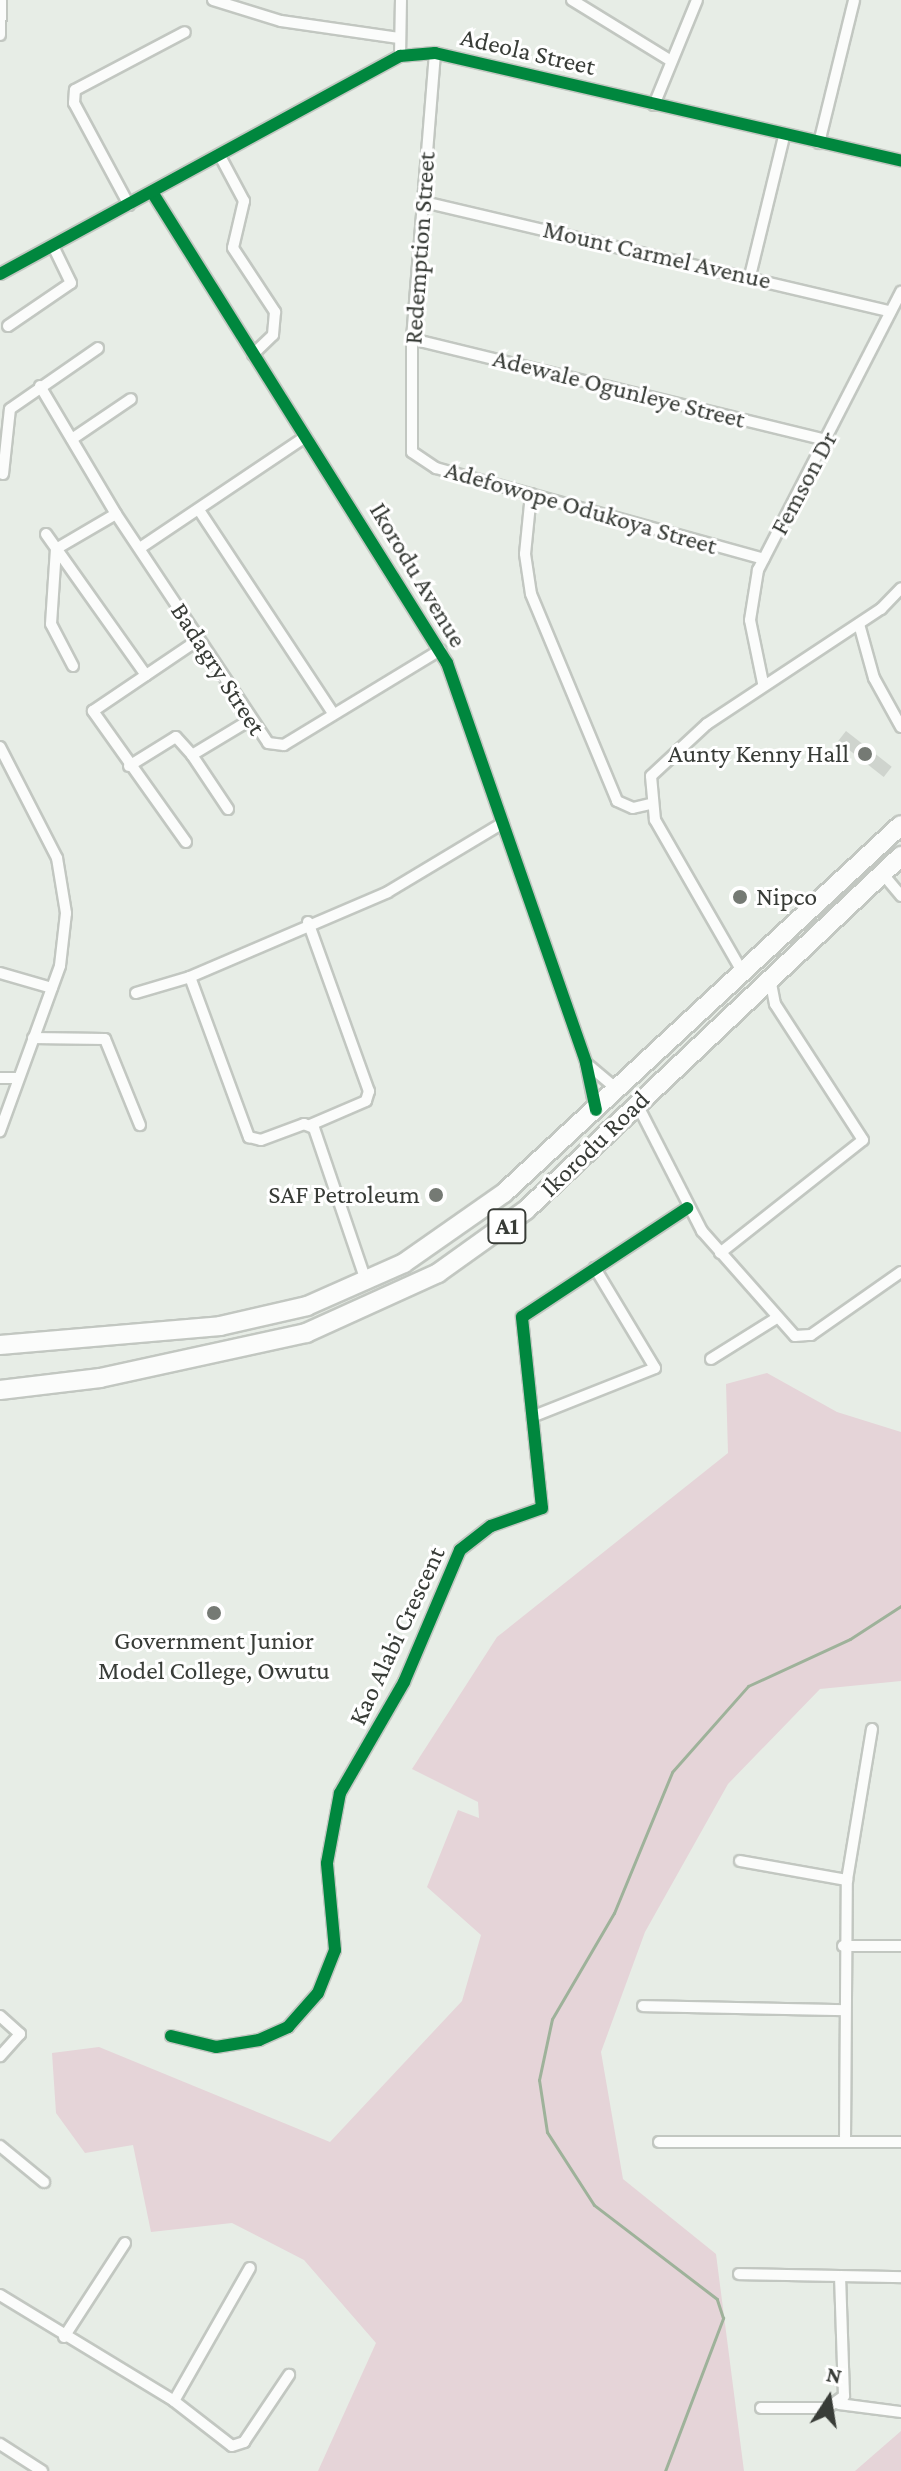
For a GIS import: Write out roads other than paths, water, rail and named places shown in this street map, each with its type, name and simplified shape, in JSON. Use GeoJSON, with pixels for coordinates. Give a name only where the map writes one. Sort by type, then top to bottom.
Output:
{"type":"FeatureCollection","features":[{"type":"Feature","properties":{"kind":"highway","name":"Ikorodu Road"},"geometry":{"type":"LineString","coordinates":[[0,1345],[220,1326],[307,1306],[367,1282],[468,1222],[618,1090],[901,825]]}},
{"type":"Feature","properties":{"kind":"highway","name":"Ikorodu Road"},"geometry":{"type":"LineString","coordinates":[[0,1390],[227,1353],[306,1333],[377,1305],[495,1235],[901,856]]}},
{"type":"Feature","properties":{"kind":"street"},"geometry":{"type":"LineString","coordinates":[[0,35],[1,0]]}},
{"type":"Feature","properties":{"kind":"street"},"geometry":{"type":"LineString","coordinates":[[213,0],[281,21],[399,38]]}},
{"type":"Feature","properties":{"kind":"street"},"geometry":{"type":"LineString","coordinates":[[400,56],[401,0]]}},
{"type":"Feature","properties":{"kind":"street"},"geometry":{"type":"LineString","coordinates":[[572,0],[671,61]]}},
{"type":"Feature","properties":{"kind":"street"},"geometry":{"type":"LineString","coordinates":[[654,105],[697,0]]}},
{"type":"Feature","properties":{"kind":"street"},"geometry":{"type":"LineString","coordinates":[[819,143],[854,0]]}},
{"type":"Feature","properties":{"kind":"street"},"geometry":{"type":"LineString","coordinates":[[129,205],[74,103],[75,90],[185,32]]}},
{"type":"Feature","properties":{"kind":"street","name":"Adeola Street"},"geometry":{"type":"LineString","coordinates":[[0,274],[400,56],[435,53],[784,137],[901,161]]}},
{"type":"Feature","properties":{"kind":"street","name":"Redemption Street"},"geometry":{"type":"LineString","coordinates":[[409,443],[412,339],[435,53]]}},
{"type":"Feature","properties":{"kind":"street"},"geometry":{"type":"LineString","coordinates":[[750,276],[784,137]]}},
{"type":"Feature","properties":{"kind":"street"},"geometry":{"type":"LineString","coordinates":[[220,156],[244,201],[233,248],[275,312],[273,335],[253,354]]}},
{"type":"Feature","properties":{"kind":"street","name":"Ikorodu Avenue"},"geometry":{"type":"LineString","coordinates":[[152,192],[440,650],[586,1063],[596,1110]]}},
{"type":"Feature","properties":{"kind":"street","name":"Mount Carmel Avenue"},"geometry":{"type":"LineString","coordinates":[[424,202],[890,311]]}},
{"type":"Feature","properties":{"kind":"street"},"geometry":{"type":"LineString","coordinates":[[8,326],[71,283],[53,246]]}},
{"type":"Feature","properties":{"kind":"street","name":"Femson Dr"},"geometry":{"type":"LineString","coordinates":[[763,683],[750,620],[764,559],[901,292]]}},
{"type":"Feature","properties":{"kind":"street","name":"Adewale Ogunleye Street"},"geometry":{"type":"LineString","coordinates":[[412,339],[827,440]]}},
{"type":"Feature","properties":{"kind":"street"},"geometry":{"type":"LineString","coordinates":[[3,474],[8,414],[40,386],[98,348]]}},
{"type":"Feature","properties":{"kind":"street","name":"Badagry Street"},"geometry":{"type":"LineString","coordinates":[[40,386],[116,514],[268,743],[284,745],[332,712],[440,650]]}},
{"type":"Feature","properties":{"kind":"street"},"geometry":{"type":"LineString","coordinates":[[72,439],[131,399]]}},
{"type":"Feature","properties":{"kind":"street"},"geometry":{"type":"LineString","coordinates":[[140,548],[305,437]]}},
{"type":"Feature","properties":{"kind":"street","name":"Adefowope Odukoya Street"},"geometry":{"type":"LineString","coordinates":[[409,443],[412,452],[436,468],[764,559]]}},
{"type":"Feature","properties":{"kind":"street"},"geometry":{"type":"LineString","coordinates":[[531,494],[525,554],[531,594],[617,801],[633,808],[650,804]]}},
{"type":"Feature","properties":{"kind":"street"},"geometry":{"type":"LineString","coordinates":[[199,510],[332,712]]}},
{"type":"Feature","properties":{"kind":"street"},"geometry":{"type":"LineString","coordinates":[[56,549],[116,514]]}},
{"type":"Feature","properties":{"kind":"street"},"geometry":{"type":"LineString","coordinates":[[46,534],[146,675]]}},
{"type":"Feature","properties":{"kind":"street"},"geometry":{"type":"LineString","coordinates":[[56,549],[51,624],[73,666]]}},
{"type":"Feature","properties":{"kind":"street"},"geometry":{"type":"LineString","coordinates":[[743,973],[665,843],[650,804],[657,766],[763,683],[859,624],[901,588]]}},
{"type":"Feature","properties":{"kind":"street"},"geometry":{"type":"LineString","coordinates":[[859,624],[874,678],[901,727]]}},
{"type":"Feature","properties":{"kind":"street"},"geometry":{"type":"LineString","coordinates":[[186,842],[129,766],[93,711],[198,640]]}},
{"type":"Feature","properties":{"kind":"street"},"geometry":{"type":"LineString","coordinates":[[192,755],[250,720]]}},
{"type":"Feature","properties":{"kind":"street"},"geometry":{"type":"LineString","coordinates":[[129,766],[176,737],[192,755],[228,809]]}},
{"type":"Feature","properties":{"kind":"street"},"geometry":{"type":"LineString","coordinates":[[0,747],[43,823],[65,885],[64,941],[52,988],[0,1131]]}},
{"type":"Feature","properties":{"kind":"street"},"geometry":{"type":"LineString","coordinates":[[136,993],[190,977],[308,922],[388,892],[503,823]]}},
{"type":"Feature","properties":{"kind":"street"},"geometry":{"type":"LineString","coordinates":[[882,873],[901,896]]}},
{"type":"Feature","properties":{"kind":"street"},"geometry":{"type":"LineString","coordinates":[[190,977],[249,1137],[261,1140],[310,1125],[366,1101],[369,1091],[308,922]]}},
{"type":"Feature","properties":{"kind":"street"},"geometry":{"type":"LineString","coordinates":[[0,973],[52,988]]}},
{"type":"Feature","properties":{"kind":"street"},"geometry":{"type":"LineString","coordinates":[[720,1253],[863,1140],[775,1004],[770,978]]}},
{"type":"Feature","properties":{"kind":"street"},"geometry":{"type":"LineString","coordinates":[[33,1038],[105,1039],[140,1125]]}},
{"type":"Feature","properties":{"kind":"street"},"geometry":{"type":"LineString","coordinates":[[586,1063],[618,1090]]}},
{"type":"Feature","properties":{"kind":"street"},"geometry":{"type":"LineString","coordinates":[[0,1078],[17,1078]]}},
{"type":"Feature","properties":{"kind":"street"},"geometry":{"type":"LineString","coordinates":[[637,1104],[687,1208],[775,1319],[795,1336],[811,1335],[901,1272]]}},
{"type":"Feature","properties":{"kind":"street"},"geometry":{"type":"LineString","coordinates":[[310,1125],[367,1282]]}},
{"type":"Feature","properties":{"kind":"street","name":"Kao Alabi Crescent"},"geometry":{"type":"LineString","coordinates":[[171,2036],[216,2047],[259,2040],[288,2027],[318,1993],[335,1950],[336,1915],[327,1879],[334,1804],[404,1682],[460,1550],[491,1526],[542,1508],[522,1317],[687,1208]]}},
{"type":"Feature","properties":{"kind":"street"},"geometry":{"type":"LineString","coordinates":[[534,1416],[655,1368],[595,1268]]}},
{"type":"Feature","properties":{"kind":"street"},"geometry":{"type":"LineString","coordinates":[[711,1359],[775,1319]]}},
{"type":"Feature","properties":{"kind":"street"},"geometry":{"type":"LineString","coordinates":[[845,2142],[842,2010],[847,1880],[872,1729]]}},
{"type":"Feature","properties":{"kind":"street"},"geometry":{"type":"LineString","coordinates":[[740,1861],[847,1880]]}},
{"type":"Feature","properties":{"kind":"street"},"geometry":{"type":"LineString","coordinates":[[843,1946],[901,1946]]}},
{"type":"Feature","properties":{"kind":"street"},"geometry":{"type":"LineString","coordinates":[[643,2006],[842,2010]]}},
{"type":"Feature","properties":{"kind":"street"},"geometry":{"type":"LineString","coordinates":[[0,2016],[20,2034],[0,2056]]}},
{"type":"Feature","properties":{"kind":"street"},"geometry":{"type":"LineString","coordinates":[[659,2142],[901,2142]]}},
{"type":"Feature","properties":{"kind":"street"},"geometry":{"type":"LineString","coordinates":[[0,2146],[44,2182]]}},
{"type":"Feature","properties":{"kind":"street"},"geometry":{"type":"LineString","coordinates":[[64,2337],[125,2243]]}},
{"type":"Feature","properties":{"kind":"street"},"geometry":{"type":"LineString","coordinates":[[174,2401],[250,2268]]}},
{"type":"Feature","properties":{"kind":"street"},"geometry":{"type":"LineString","coordinates":[[739,2274],[901,2277]]}},
{"type":"Feature","properties":{"kind":"street"},"geometry":{"type":"LineString","coordinates":[[839,2404],[840,2276]]}},
{"type":"Feature","properties":{"kind":"street"},"geometry":{"type":"LineString","coordinates":[[0,2295],[64,2337],[174,2401],[239,2445],[289,2375]]}},
{"type":"Feature","properties":{"kind":"street"},"geometry":{"type":"LineString","coordinates":[[761,2408],[839,2404],[901,2412]]}},
{"type":"Feature","properties":{"kind":"street"},"geometry":{"type":"LineString","coordinates":[[0,2444],[42,2471]]}},
{"type":"Feature","properties":{"kind":"waterway"},"geometry":{"type":"LineString","coordinates":[[665,2471],[723,2318],[717,2299],[594,2205],[547,2132],[539,2080],[552,2019],[614,1913],[672,1772],[748,1686],[850,1639],[901,1606]]}},
{"type":"Feature","properties":{"kind":"place","name":"Aunty Kenny Hall"},"geometry":{"type":"Point","coordinates":[865,754]}},
{"type":"Feature","properties":{"kind":"place","name":"Nipco"},"geometry":{"type":"Point","coordinates":[740,897]}},
{"type":"Feature","properties":{"kind":"place","name":"SAF Petroleum"},"geometry":{"type":"Point","coordinates":[436,1195]}},
{"type":"Feature","properties":{"kind":"place","name":"Government Junior Model College, Owutu"},"geometry":{"type":"Point","coordinates":[214,1613]}}]}
